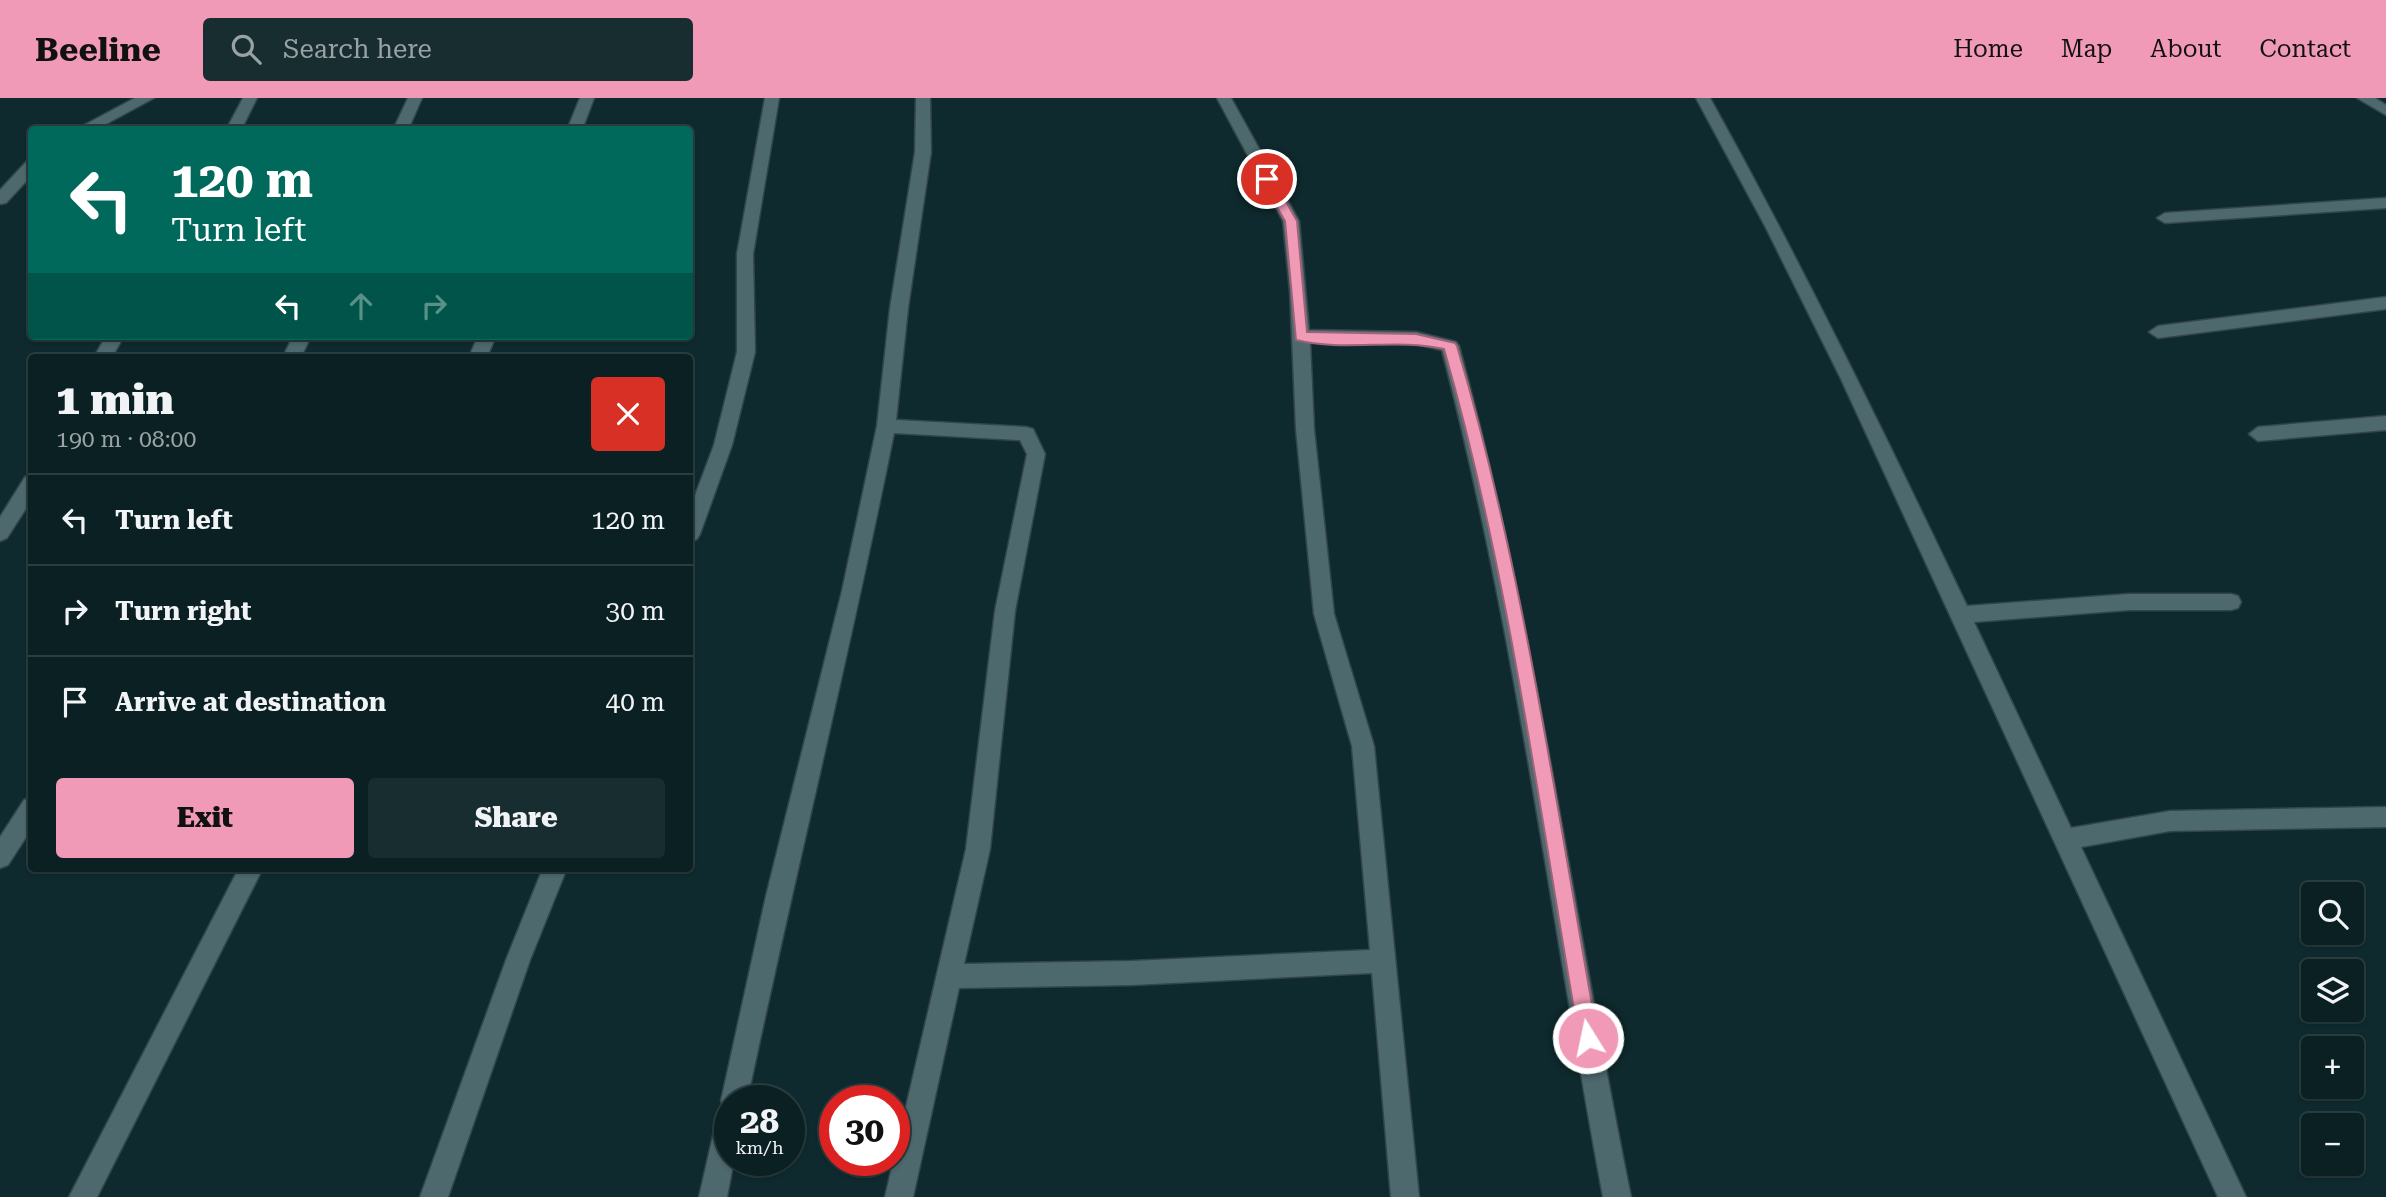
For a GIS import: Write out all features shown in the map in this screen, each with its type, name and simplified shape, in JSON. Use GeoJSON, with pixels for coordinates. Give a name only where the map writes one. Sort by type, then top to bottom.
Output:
{"type":"FeatureCollection","features":[{"type":"Feature","properties":{"kind":"street"},"geometry":{"type":"LineString","coordinates":[[90,126],[147,98]]}},
{"type":"Feature","properties":{"kind":"street"},"geometry":{"type":"LineString","coordinates":[[235,126],[250,98]]}},
{"type":"Feature","properties":{"kind":"street"},"geometry":{"type":"LineString","coordinates":[[402,126],[415,98]]}},
{"type":"Feature","properties":{"kind":"street"},"geometry":{"type":"LineString","coordinates":[[576,126],[587,98]]}},
{"type":"Feature","properties":{"kind":"street"},"geometry":{"type":"LineString","coordinates":[[693,526],[723,445],[746,352],[745,254],[772,98]]}},
{"type":"Feature","properties":{"kind":"street"},"geometry":{"type":"LineString","coordinates":[[737,1085],[778,896],[852,591],[886,426],[899,308],[923,152],[923,98]]}},
{"type":"Feature","properties":{"kind":"street"},"geometry":{"type":"LineString","coordinates":[[1224,98],[1291,221],[1301,336],[1305,429],[1324,614],[1363,746],[1405,1197]]}},
{"type":"Feature","properties":{"kind":"street"},"geometry":{"type":"LineString","coordinates":[[1703,98],[1773,226],[1850,379],[2068,839],[2232,1197]]}},
{"type":"Feature","properties":{"kind":"street"},"geometry":{"type":"LineString","coordinates":[[2364,98],[2386,111]]}},
{"type":"Feature","properties":{"kind":"street"},"geometry":{"type":"LineString","coordinates":[[0,199],[28,169]]}},
{"type":"Feature","properties":{"kind":"street"},"geometry":{"type":"LineString","coordinates":[[2165,218],[2386,203]]}},
{"type":"Feature","properties":{"kind":"street"},"geometry":{"type":"LineString","coordinates":[[2158,332],[2386,303]]}},
{"type":"Feature","properties":{"kind":"street"},"geometry":{"type":"LineString","coordinates":[[1301,336],[1365,340],[1416,338],[1450,346],[1476,437],[1511,607],[1617,1197]]}},
{"type":"Feature","properties":{"kind":"street"},"geometry":{"type":"LineString","coordinates":[[2258,434],[2386,423]]}},
{"type":"Feature","properties":{"kind":"street"},"geometry":{"type":"LineString","coordinates":[[886,426],[1026,434],[1036,454],[1005,611],[978,849],[899,1197]]}},
{"type":"Feature","properties":{"kind":"street"},"geometry":{"type":"LineString","coordinates":[[4,523],[28,488]]}},
{"type":"Feature","properties":{"kind":"street"},"geometry":{"type":"LineString","coordinates":[[4,523],[28,518]]}},
{"type":"Feature","properties":{"kind":"street"},"geometry":{"type":"LineString","coordinates":[[1961,615],[2129,602],[2231,602]]}},
{"type":"Feature","properties":{"kind":"street"},"geometry":{"type":"LineString","coordinates":[[0,857],[28,813]]}},
{"type":"Feature","properties":{"kind":"street"},"geometry":{"type":"LineString","coordinates":[[2068,839],[2170,821],[2386,817]]}},
{"type":"Feature","properties":{"kind":"street"},"geometry":{"type":"LineString","coordinates":[[83,1197],[249,872]]}},
{"type":"Feature","properties":{"kind":"street"},"geometry":{"type":"LineString","coordinates":[[434,1197],[517,960],[553,872]]}},
{"type":"Feature","properties":{"kind":"street"},"geometry":{"type":"LineString","coordinates":[[951,976],[1132,973],[1385,961]]}},
{"type":"Feature","properties":{"kind":"street"},"geometry":{"type":"LineString","coordinates":[[713,1197],[718,1176]]}},
{"type":"Feature","properties":{"kind":"route"},"geometry":{"type":"LineString","coordinates":[[1267,179],[1291,221],[1301,336],[1365,340],[1416,338],[1450,346],[1476,437],[1511,607],[1562,879],[1588,1038]]}}]}
